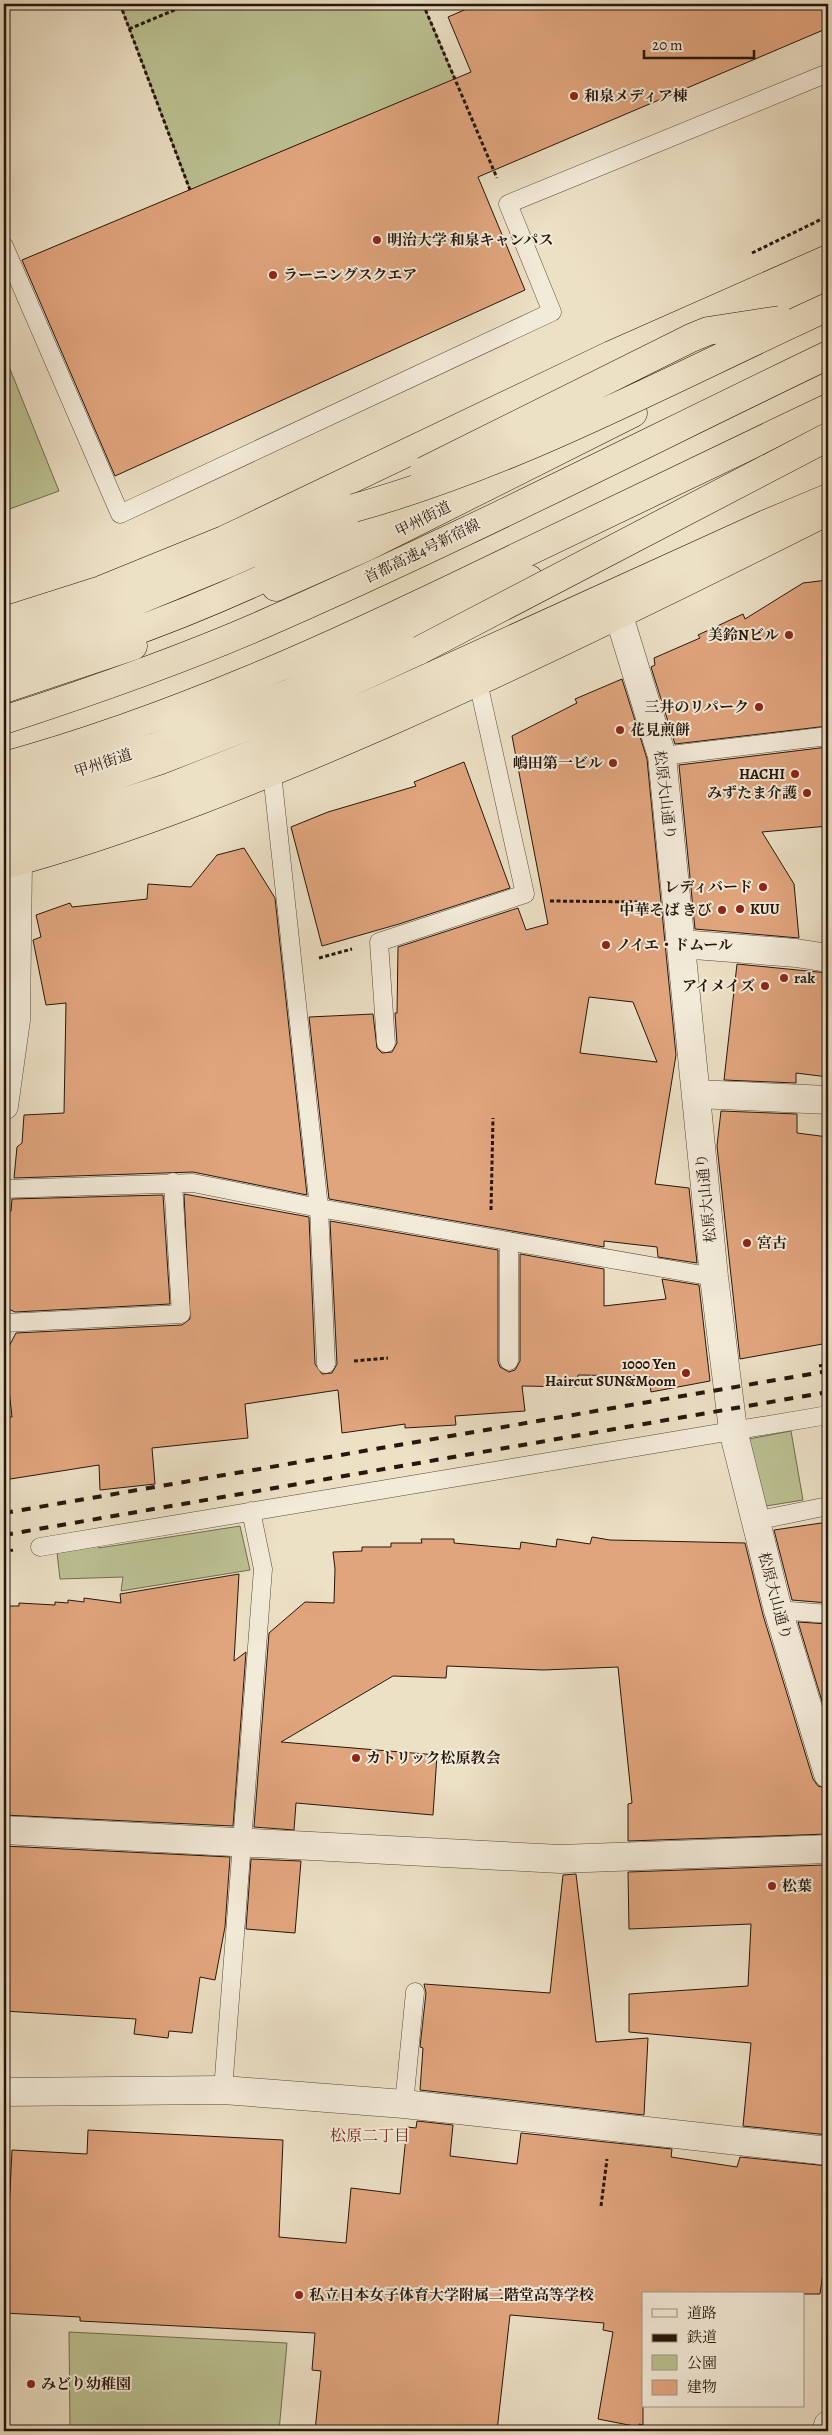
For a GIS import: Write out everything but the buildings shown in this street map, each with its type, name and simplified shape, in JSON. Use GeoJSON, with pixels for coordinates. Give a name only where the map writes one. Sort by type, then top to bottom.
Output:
{"type":"FeatureCollection","features":[{"type":"Feature","properties":{"kind":"highway"},"geometry":{"type":"LineString","coordinates":[[4,621],[101,590],[224,540],[611,355],[828,259]]}},
{"type":"Feature","properties":{"kind":"highway"},"geometry":{"type":"LineString","coordinates":[[4,673],[117,637],[243,587],[364,531],[828,278]]}},
{"type":"Feature","properties":{"kind":"highway"},"geometry":{"type":"LineString","coordinates":[[4,646],[116,609],[231,562],[354,508],[454,477],[630,402],[822,312]]}},
{"type":"Feature","properties":{"kind":"highway","name":"甲州街道"},"geometry":{"type":"LineString","coordinates":[[4,689],[117,652],[246,600],[366,547],[822,312]]}},
{"type":"Feature","properties":{"kind":"highway","name":"首都高速4号新宿線"},"geometry":{"type":"LineString","coordinates":[[4,720],[132,676],[258,626],[380,571],[828,355]]}},
{"type":"Feature","properties":{"kind":"highway"},"geometry":{"type":"LineString","coordinates":[[4,766],[144,721],[274,670],[402,612],[828,408]]}},
{"type":"Feature","properties":{"kind":"highway"},"geometry":{"type":"LineString","coordinates":[[4,813],[161,760],[292,709],[420,650],[828,437]]}},
{"type":"Feature","properties":{"kind":"highway","name":"甲州街道"},"geometry":{"type":"LineString","coordinates":[[4,795],[156,746],[290,693],[615,538],[828,443]]}},
{"type":"Feature","properties":{"kind":"highway"},"geometry":{"type":"LineString","coordinates":[[8,856],[170,787],[304,734],[766,524],[828,498]]}},
{"type":"Feature","properties":{"kind":"highway"},"geometry":{"type":"LineString","coordinates":[[8,856],[142,821],[272,773],[478,682],[619,616],[828,510]]}},
{"type":"Feature","properties":{"kind":"street","name":"松原大山通り"},"geometry":{"type":"LineString","coordinates":[[619,616],[662,756],[714,1277],[733,1430],[778,1610],[828,1768]]}},
{"type":"Feature","properties":{"kind":"street"},"geometry":{"type":"LineString","coordinates":[[4,1106],[16,1020],[8,856]]}},
{"type":"Feature","properties":{"kind":"street"},"geometry":{"type":"LineString","coordinates":[[681,944],[796,953],[828,958]]}},
{"type":"Feature","properties":{"kind":"street"},"geometry":{"type":"LineString","coordinates":[[696,1094],[828,1100]]}},
{"type":"Feature","properties":{"kind":"street"},"geometry":{"type":"LineString","coordinates":[[4,1830],[560,1859],[828,1849]]}},
{"type":"Feature","properties":{"kind":"street"},"geometry":{"type":"LineString","coordinates":[[4,2092],[223,2090],[404,2104],[828,2151]]}},
{"type":"Feature","properties":{"kind":"street"},"geometry":{"type":"LineString","coordinates":[[827,2431],[828,2425]]}},
{"type":"Feature","properties":{"kind":"lane"},"geometry":{"type":"LineString","coordinates":[[4,246],[120,514],[552,312],[508,204],[828,73]]}},
{"type":"Feature","properties":{"kind":"lane"},"geometry":{"type":"LineString","coordinates":[[386,1044],[379,942],[525,894],[478,682]]}},
{"type":"Feature","properties":{"kind":"lane"},"geometry":{"type":"LineString","coordinates":[[662,756],[828,736]]}},
{"type":"Feature","properties":{"kind":"lane"},"geometry":{"type":"LineString","coordinates":[[272,773],[319,1208],[326,1364]]}},
{"type":"Feature","properties":{"kind":"lane"},"geometry":{"type":"LineString","coordinates":[[4,1323],[181,1314],[173,1182]]}},
{"type":"Feature","properties":{"kind":"lane"},"geometry":{"type":"LineString","coordinates":[[4,1189],[173,1182],[192,1183],[319,1208],[714,1277]]}},
{"type":"Feature","properties":{"kind":"lane"},"geometry":{"type":"LineString","coordinates":[[509,1241],[510,1361]]}},
{"type":"Feature","properties":{"kind":"lane"},"geometry":{"type":"LineString","coordinates":[[40,1547],[251,1510],[828,1415]]}},
{"type":"Feature","properties":{"kind":"lane"},"geometry":{"type":"LineString","coordinates":[[755,1520],[828,1506]]}},
{"type":"Feature","properties":{"kind":"lane"},"geometry":{"type":"LineString","coordinates":[[223,2090],[263,1569],[251,1510]]}},
{"type":"Feature","properties":{"kind":"lane"},"geometry":{"type":"LineString","coordinates":[[778,1610],[828,1614]]}},
{"type":"Feature","properties":{"kind":"lane"},"geometry":{"type":"LineString","coordinates":[[404,2104],[416,1992]]}},
{"type":"Feature","properties":{"kind":"path"},"geometry":{"type":"LineString","coordinates":[[120,4],[190,190]]}},
{"type":"Feature","properties":{"kind":"path"},"geometry":{"type":"LineString","coordinates":[[129,29],[189,4]]}},
{"type":"Feature","properties":{"kind":"path"},"geometry":{"type":"LineString","coordinates":[[422,4],[508,204]]}},
{"type":"Feature","properties":{"kind":"path"},"geometry":{"type":"LineString","coordinates":[[525,894],[535,901],[677,902]]}},
{"type":"Feature","properties":{"kind":"path"},"geometry":{"type":"LineString","coordinates":[[293,964],[379,942]]}},
{"type":"Feature","properties":{"kind":"path"},"geometry":{"type":"LineString","coordinates":[[490,1238],[494,1118]]}},
{"type":"Feature","properties":{"kind":"path"},"geometry":{"type":"LineString","coordinates":[[326,1364],[388,1358]]}},
{"type":"Feature","properties":{"kind":"path"},"geometry":{"type":"LineString","coordinates":[[819,1366],[828,1364]]}},
{"type":"Feature","properties":{"kind":"path"},"geometry":{"type":"LineString","coordinates":[[601,2206],[611,2126]]}},
{"type":"Feature","properties":{"kind":"green space"},"geometry":{"type":"Polygon","coordinates":[[[120,4],[423,4],[455,79],[190,190],[120,4]]]}},
{"type":"Feature","properties":{"kind":"green space"},"geometry":{"type":"Polygon","coordinates":[[[4,354],[59,491],[4,511],[4,354]]]}},
{"type":"Feature","properties":{"kind":"green space"},"geometry":{"type":"Polygon","coordinates":[[[791,1431],[803,1500],[760,1507],[749,1439],[791,1431]]]}},
{"type":"Feature","properties":{"kind":"green space"},"geometry":{"type":"Polygon","coordinates":[[[240,1526],[250,1570],[121,1591],[123,1577],[60,1579],[57,1553],[240,1526]]]}},
{"type":"Feature","properties":{"kind":"green space"},"geometry":{"type":"Polygon","coordinates":[[[69,2332],[287,2343],[279,2431],[70,2431],[69,2332]]]}},
{"type":"Feature","properties":{"kind":"railway"},"geometry":{"type":"LineString","coordinates":[[4,1513],[828,1371]]}},
{"type":"Feature","properties":{"kind":"railway"},"geometry":{"type":"LineString","coordinates":[[4,1535],[828,1392]]}},
{"type":"Feature","properties":{"kind":"place","name":"和泉メディア棟"},"geometry":{"type":"Point","coordinates":[574,96]}},
{"type":"Feature","properties":{"kind":"place","name":"明治大学 和泉キャンパス"},"geometry":{"type":"Point","coordinates":[377,240]}},
{"type":"Feature","properties":{"kind":"place","name":"ラーニングスクエア"},"geometry":{"type":"Point","coordinates":[273,275]}},
{"type":"Feature","properties":{"kind":"place","name":"美鈴Nビル"},"geometry":{"type":"Point","coordinates":[789,635]}},
{"type":"Feature","properties":{"kind":"place","name":"三井のリパーク"},"geometry":{"type":"Point","coordinates":[759,707]}},
{"type":"Feature","properties":{"kind":"place","name":"花見煎餅"},"geometry":{"type":"Point","coordinates":[620,730]}},
{"type":"Feature","properties":{"kind":"place","name":"嶋田第一ビル"},"geometry":{"type":"Point","coordinates":[613,763]}},
{"type":"Feature","properties":{"kind":"place","name":"HACHI"},"geometry":{"type":"Point","coordinates":[795,774]}},
{"type":"Feature","properties":{"kind":"place","name":"みずたま介護"},"geometry":{"type":"Point","coordinates":[807,793]}},
{"type":"Feature","properties":{"kind":"place","name":"レディバード"},"geometry":{"type":"Point","coordinates":[763,887]}},
{"type":"Feature","properties":{"kind":"place","name":"KUU"},"geometry":{"type":"Point","coordinates":[740,909]}},
{"type":"Feature","properties":{"kind":"place","name":"中華そば きび"},"geometry":{"type":"Point","coordinates":[722,910]}},
{"type":"Feature","properties":{"kind":"place","name":"ノイエ・ドムール"},"geometry":{"type":"Point","coordinates":[606,945]}},
{"type":"Feature","properties":{"kind":"place","name":"rak"},"geometry":{"type":"Point","coordinates":[784,978]}},
{"type":"Feature","properties":{"kind":"place","name":"アイメイズ"},"geometry":{"type":"Point","coordinates":[765,986]}},
{"type":"Feature","properties":{"kind":"place","name":"宮古"},"geometry":{"type":"Point","coordinates":[747,1243]}},
{"type":"Feature","properties":{"kind":"place","name":"1000 Yen Haircut SUN&Moom"},"geometry":{"type":"Point","coordinates":[686,1373]}},
{"type":"Feature","properties":{"kind":"place","name":"カトリック松原教会"},"geometry":{"type":"Point","coordinates":[356,1758]}},
{"type":"Feature","properties":{"kind":"place","name":"松葉"},"geometry":{"type":"Point","coordinates":[772,1886]}},
{"type":"Feature","properties":{"kind":"place","name":"私立日本女子体育大学附属二階堂高等学校"},"geometry":{"type":"Point","coordinates":[299,2295]}},
{"type":"Feature","properties":{"kind":"place","name":"みどり幼稚園"},"geometry":{"type":"Point","coordinates":[31,2384]}},
{"type":"Feature","properties":{"kind":"district","name":"松原二丁目"},"geometry":{"type":"Point","coordinates":[370,2136]}}]}
